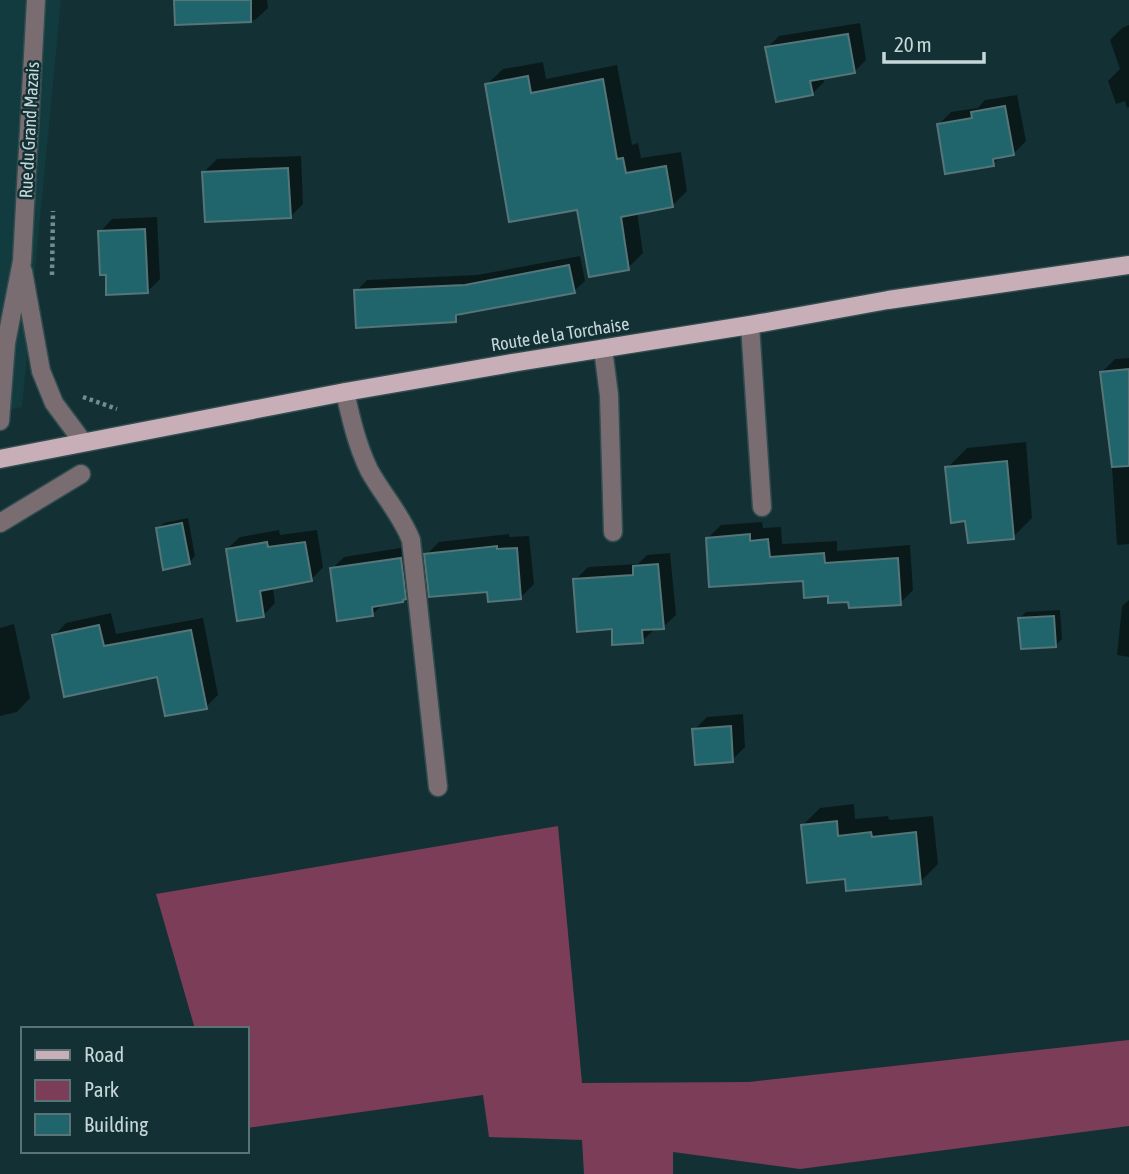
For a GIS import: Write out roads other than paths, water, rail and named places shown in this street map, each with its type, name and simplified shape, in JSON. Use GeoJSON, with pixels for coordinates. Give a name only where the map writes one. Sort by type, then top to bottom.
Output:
{"type":"FeatureCollection","features":[{"type":"Feature","properties":{"kind":"main road","name":"Route de la Torchaise"},"geometry":{"type":"LineString","coordinates":[[0,459],[345,392],[750,326],[888,300],[1129,265]]}},
{"type":"Feature","properties":{"kind":"street","name":"Rue du Grand Mazais"},"geometry":{"type":"LineString","coordinates":[[0,421],[6,342],[22,261],[36,0]]}},
{"type":"Feature","properties":{"kind":"street","name":"Rue du Grand Mazais"},"geometry":{"type":"LineString","coordinates":[[22,261],[41,371],[54,403],[83,442]]}},
{"type":"Feature","properties":{"kind":"street"},"geometry":{"type":"LineString","coordinates":[[750,326],[762,508]]}},
{"type":"Feature","properties":{"kind":"street"},"geometry":{"type":"LineString","coordinates":[[603,349],[609,395],[613,532]]}},
{"type":"Feature","properties":{"kind":"street"},"geometry":{"type":"LineString","coordinates":[[345,392],[357,443],[371,473],[404,521],[411,540],[438,787]]}},
{"type":"Feature","properties":{"kind":"street"},"geometry":{"type":"LineString","coordinates":[[0,523],[80,474]]}}]}
